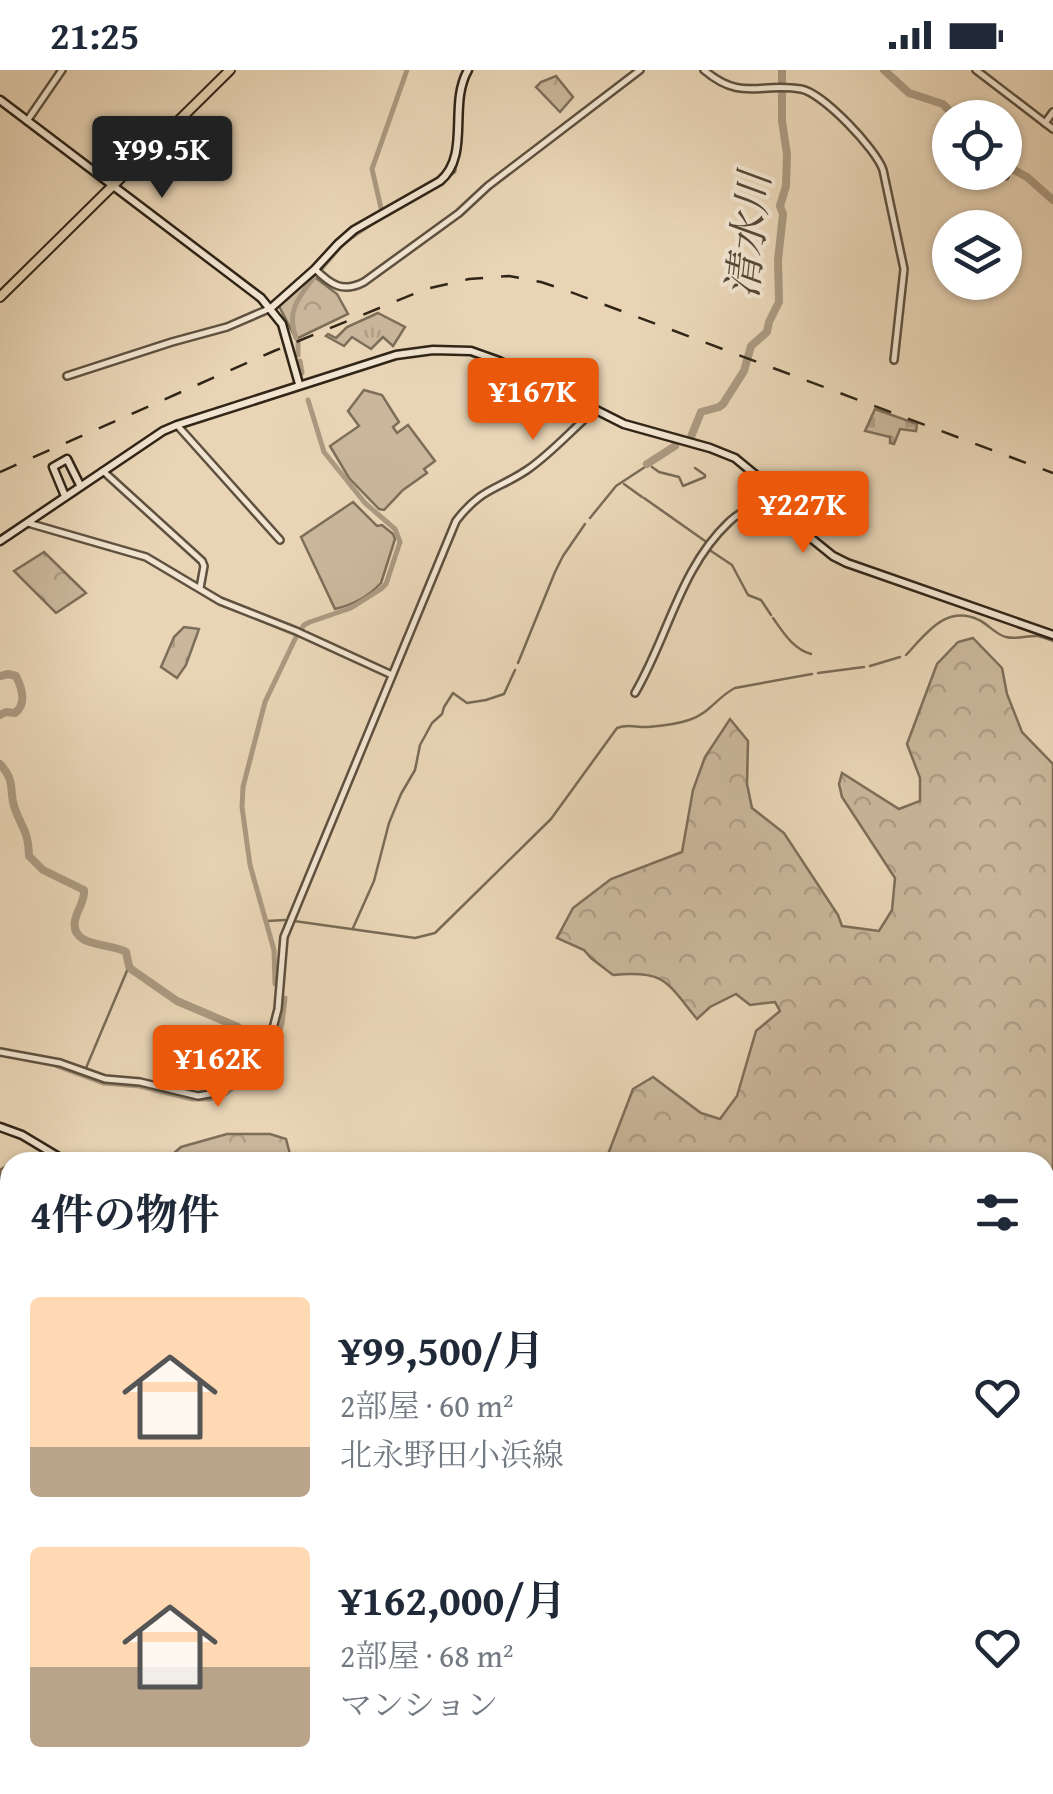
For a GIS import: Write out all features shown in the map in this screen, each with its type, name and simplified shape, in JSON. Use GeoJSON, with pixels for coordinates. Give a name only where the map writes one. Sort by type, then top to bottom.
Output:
{"type":"FeatureCollection","features":[{"type":"Feature","properties":{"kind":"highway"},"geometry":{"type":"LineString","coordinates":[[0,297],[230,70]]}},
{"type":"Feature","properties":{"kind":"main road"},"geometry":{"type":"LineString","coordinates":[[271,308],[354,230],[450,173],[456,157],[458,103],[468,70]]}},
{"type":"Feature","properties":{"kind":"main road"},"geometry":{"type":"LineString","coordinates":[[0,100],[271,308],[282,324],[299,384]]}},
{"type":"Feature","properties":{"kind":"main road"},"geometry":{"type":"LineString","coordinates":[[0,540],[177,424],[396,355],[455,350],[499,361],[634,428],[727,454],[756,473],[812,540],[848,564],[1053,635]]}},
{"type":"Feature","properties":{"kind":"main road"},"geometry":{"type":"LineString","coordinates":[[65,496],[53,467],[67,459],[80,485]]}},
{"type":"Feature","properties":{"kind":"main road"},"geometry":{"type":"LineString","coordinates":[[0,1128],[22,1135],[50,1152]]}},
{"type":"Feature","properties":{"kind":"street"},"geometry":{"type":"LineString","coordinates":[[27,121],[62,70]]}},
{"type":"Feature","properties":{"kind":"street"},"geometry":{"type":"LineString","coordinates":[[316,269],[342,288],[364,282],[459,213],[488,186],[640,70]]}},
{"type":"Feature","properties":{"kind":"street"},"geometry":{"type":"LineString","coordinates":[[704,70],[733,88],[802,90],[818,97],[870,147],[880,163],[904,269],[894,360]]}},
{"type":"Feature","properties":{"kind":"street"},"geometry":{"type":"LineString","coordinates":[[976,70],[1053,129]]}},
{"type":"Feature","properties":{"kind":"street"},"geometry":{"type":"LineString","coordinates":[[1045,122],[1053,112]]}},
{"type":"Feature","properties":{"kind":"street"},"geometry":{"type":"LineString","coordinates":[[68,376],[227,327],[271,308]]}},
{"type":"Feature","properties":{"kind":"street"},"geometry":{"type":"LineString","coordinates":[[0,1052],[60,1063],[105,1079],[140,1082],[198,1096],[220,1091],[248,1070],[265,1048],[274,1027],[284,937],[456,520],[476,498],[528,470],[592,409]]}},
{"type":"Feature","properties":{"kind":"street"},"geometry":{"type":"LineString","coordinates":[[177,424],[280,540]]}},
{"type":"Feature","properties":{"kind":"street"},"geometry":{"type":"LineString","coordinates":[[102,471],[202,560],[200,588]]}},
{"type":"Feature","properties":{"kind":"street"},"geometry":{"type":"LineString","coordinates":[[635,692],[698,561],[732,519],[775,494]]}},
{"type":"Feature","properties":{"kind":"street"},"geometry":{"type":"LineString","coordinates":[[26,523],[146,557],[220,601],[392,675]]}},
{"type":"Feature","properties":{"kind":"green space"},"geometry":{"type":"Polygon","coordinates":[[[556,76],[573,97],[560,112],[536,87],[556,76]]]}},
{"type":"Feature","properties":{"kind":"green space"},"geometry":{"type":"Polygon","coordinates":[[[312,275],[337,294],[348,314],[296,339],[279,306],[312,275]]]}},
{"type":"Feature","properties":{"kind":"green space"},"geometry":{"type":"Polygon","coordinates":[[[378,313],[405,327],[393,346],[383,337],[371,349],[352,337],[344,346],[326,336],[336,338],[347,327],[378,313]]]}},
{"type":"Feature","properties":{"kind":"green space"},"geometry":{"type":"Polygon","coordinates":[[[364,390],[382,395],[399,422],[393,427],[397,433],[408,425],[435,461],[424,469],[427,473],[384,510],[349,478],[330,446],[359,426],[348,411],[364,390]]]}},
{"type":"Feature","properties":{"kind":"green space"},"geometry":{"type":"Polygon","coordinates":[[[875,409],[917,424],[916,431],[900,429],[894,444],[890,437],[865,431],[875,409]]]}},
{"type":"Feature","properties":{"kind":"green space"},"geometry":{"type":"Polygon","coordinates":[[[353,502],[395,539],[381,583],[360,600],[335,609],[301,537],[353,502]]]}},
{"type":"Feature","properties":{"kind":"green space"},"geometry":{"type":"Polygon","coordinates":[[[44,552],[86,593],[56,613],[14,571],[44,552]]]}},
{"type":"Feature","properties":{"kind":"green space"},"geometry":{"type":"Polygon","coordinates":[[[184,627],[199,629],[177,678],[161,667],[174,637],[184,627]]]}},
{"type":"Feature","properties":{"kind":"green space"},"geometry":{"type":"Polygon","coordinates":[[[973,638],[1002,668],[1022,732],[1053,764],[1053,1152],[609,1152],[633,1089],[653,1077],[701,1113],[720,1119],[737,1096],[756,1031],[780,1011],[775,1002],[750,1005],[736,994],[710,1007],[697,1019],[663,981],[644,974],[613,975],[584,950],[557,938],[573,908],[611,879],[682,852],[693,790],[705,757],[730,719],[748,741],[747,784],[752,808],[784,833],[842,926],[879,931],[892,910],[895,878],[842,797],[842,773],[899,809],[920,801],[920,778],[907,744],[937,664],[958,642],[973,638]]]}},
{"type":"Feature","properties":{"kind":"green space"},"geometry":{"type":"Polygon","coordinates":[[[227,1134],[270,1134],[286,1139],[289,1152],[175,1152],[227,1134]]]}},
{"type":"Feature","properties":{"kind":"waterway"},"geometry":{"type":"LineString","coordinates":[[381,208],[372,169],[407,70]]}},
{"type":"Feature","properties":{"kind":"waterway","name":"清水川"},"geometry":{"type":"LineString","coordinates":[[691,437],[701,412],[723,404],[744,371],[751,346],[767,332],[779,302],[783,214],[780,206],[786,186],[787,154],[782,121],[782,70]]}},
{"type":"Feature","properties":{"kind":"waterway","name":"清水川"},"geometry":{"type":"LineString","coordinates":[[884,70],[909,93],[932,100]]}},
{"type":"Feature","properties":{"kind":"waterway"},"geometry":{"type":"LineString","coordinates":[[442,182],[455,172],[458,156]]}},
{"type":"Feature","properties":{"kind":"waterway","name":"清水川"},"geometry":{"type":"LineString","coordinates":[[1022,174],[1053,200]]}},
{"type":"Feature","properties":{"kind":"waterway"},"geometry":{"type":"LineString","coordinates":[[424,194],[435,187]]}},
{"type":"Feature","properties":{"kind":"waterway"},"geometry":{"type":"LineString","coordinates":[[409,202],[418,197]]}},
{"type":"Feature","properties":{"kind":"waterway"},"geometry":{"type":"LineString","coordinates":[[322,268],[343,243],[375,221]]}},
{"type":"Feature","properties":{"kind":"waterway"},"geometry":{"type":"LineString","coordinates":[[296,338],[293,312],[315,276]]}},
{"type":"Feature","properties":{"kind":"waterway"},"geometry":{"type":"LineString","coordinates":[[298,343],[298,355]]}},
{"type":"Feature","properties":{"kind":"waterway"},"geometry":{"type":"LineString","coordinates":[[300,361],[302,373]]}},
{"type":"Feature","properties":{"kind":"waterway"},"geometry":{"type":"LineString","coordinates":[[275,984],[274,950],[250,865],[242,807],[243,787],[265,702],[304,625],[351,608],[381,589],[400,542],[395,529],[365,503],[324,452],[308,400]]}},
{"type":"Feature","properties":{"kind":"waterway","name":"清水川"},"geometry":{"type":"LineString","coordinates":[[647,464],[675,446]]}},
{"type":"Feature","properties":{"kind":"waterway"},"geometry":{"type":"LineString","coordinates":[[590,518],[616,486],[648,465]]}},
{"type":"Feature","properties":{"kind":"waterway"},"geometry":{"type":"LineString","coordinates":[[652,467],[679,477],[683,486],[705,477],[695,468]]}},
{"type":"Feature","properties":{"kind":"waterway"},"geometry":{"type":"LineString","coordinates":[[624,484],[642,497]]}},
{"type":"Feature","properties":{"kind":"waterway"},"geometry":{"type":"LineString","coordinates":[[644,498],[705,541]]}},
{"type":"Feature","properties":{"kind":"waterway"},"geometry":{"type":"LineString","coordinates":[[518,663],[555,572],[585,524]]}},
{"type":"Feature","properties":{"kind":"waterway"},"geometry":{"type":"LineString","coordinates":[[711,551],[732,565],[748,595],[761,600],[771,615]]}},
{"type":"Feature","properties":{"kind":"waterway"},"geometry":{"type":"LineString","coordinates":[[906,655],[929,630],[956,616],[979,620],[1006,637],[1038,636],[1053,641]]}},
{"type":"Feature","properties":{"kind":"waterway"},"geometry":{"type":"LineString","coordinates":[[773,618],[794,644],[811,654]]}},
{"type":"Feature","properties":{"kind":"waterway"},"geometry":{"type":"LineString","coordinates":[[870,666],[900,657]]}},
{"type":"Feature","properties":{"kind":"waterway"},"geometry":{"type":"LineString","coordinates":[[818,673],[864,667]]}},
{"type":"Feature","properties":{"kind":"waterway"},"geometry":{"type":"LineString","coordinates":[[353,928],[374,881],[389,823],[432,723],[442,714],[453,693],[467,703],[504,694],[515,670]]}},
{"type":"Feature","properties":{"kind":"waterway"},"geometry":{"type":"LineString","coordinates":[[294,921],[415,938],[435,933],[551,819],[617,728],[684,721],[702,714],[735,688],[812,674]]}},
{"type":"Feature","properties":{"kind":"waterway"},"geometry":{"type":"LineString","coordinates":[[0,676],[16,676],[22,696],[15,713],[0,715]]}},
{"type":"Feature","properties":{"kind":"waterway"},"geometry":{"type":"LineString","coordinates":[[0,764],[10,782],[29,856],[43,870],[84,890],[75,921],[79,936],[126,952],[131,969],[177,1001],[238,1027],[243,1035]]}},
{"type":"Feature","properties":{"kind":"waterway"},"geometry":{"type":"LineString","coordinates":[[267,921],[285,920]]}},
{"type":"Feature","properties":{"kind":"waterway"},"geometry":{"type":"LineString","coordinates":[[86,1068],[129,966]]}},
{"type":"Feature","properties":{"kind":"waterway"},"geometry":{"type":"LineString","coordinates":[[57,1066],[103,1083],[210,1099],[225,1094],[262,1064],[279,1033],[285,998]]}},
{"type":"Feature","properties":{"kind":"railway"},"geometry":{"type":"LineString","coordinates":[[0,472],[274,351],[426,289],[469,279],[509,276],[568,291],[1053,473]]}}]}
